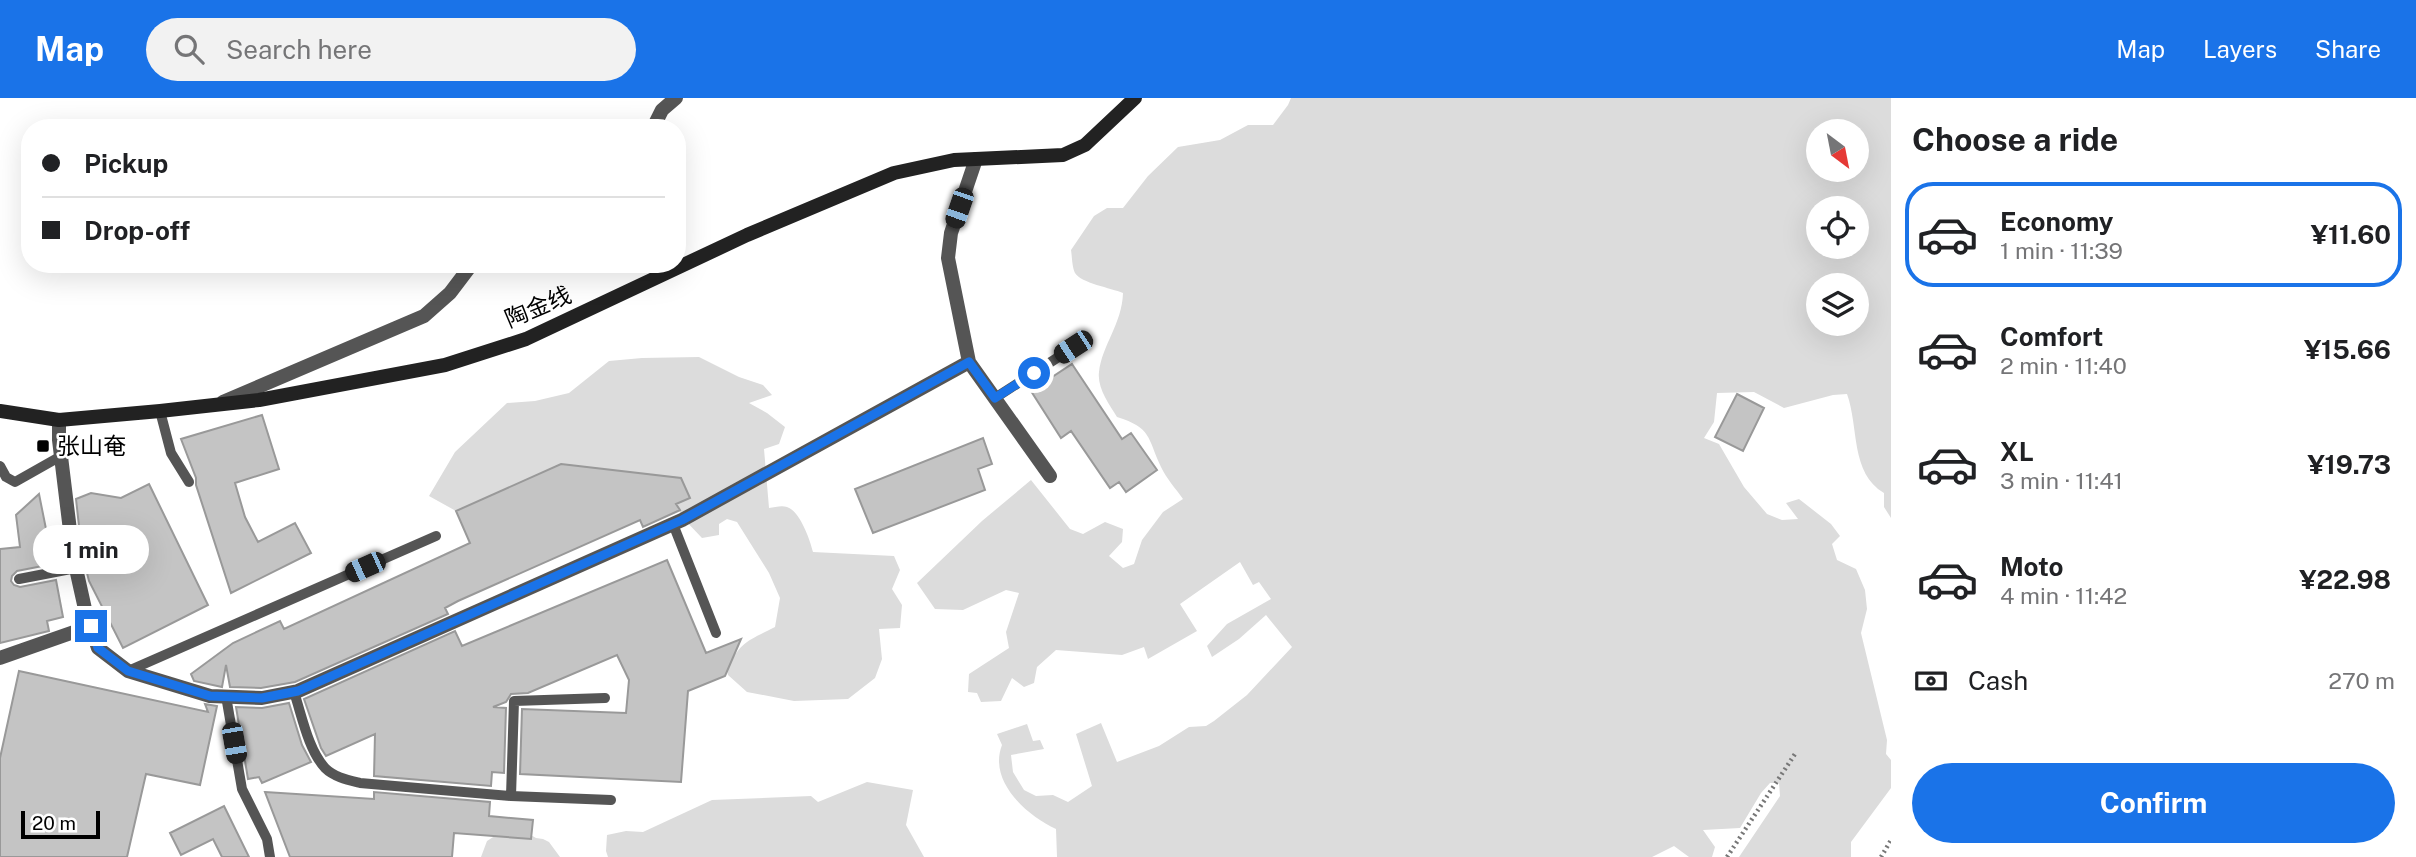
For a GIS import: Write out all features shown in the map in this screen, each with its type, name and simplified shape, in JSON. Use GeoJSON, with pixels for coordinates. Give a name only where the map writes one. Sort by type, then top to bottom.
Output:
{"type":"FeatureCollection","features":[{"type":"Feature","properties":{"kind":"street"},"geometry":{"type":"LineString","coordinates":[[658,119],[662,110],[676,98]]}},
{"type":"Feature","properties":{"kind":"street","name":"陶金线"},"geometry":{"type":"LineString","coordinates":[[686,264],[894,173],[954,160],[1063,155],[1085,145],[1135,98]]}},
{"type":"Feature","properties":{"kind":"street"},"geometry":{"type":"LineString","coordinates":[[976,159],[951,233],[948,258],[969,362],[1050,476]]}},
{"type":"Feature","properties":{"kind":"street"},"geometry":{"type":"LineString","coordinates":[[222,403],[424,316],[450,293],[465,273]]}},
{"type":"Feature","properties":{"kind":"street","name":"陶金线"},"geometry":{"type":"LineString","coordinates":[[0,411],[59,420],[160,411],[258,400],[445,365],[526,339],[666,273]]}},
{"type":"Feature","properties":{"kind":"street"},"geometry":{"type":"LineString","coordinates":[[59,420],[61,456],[76,568],[98,648],[128,671],[210,696],[262,698],[294,692],[355,667],[673,524],[969,362]]}},
{"type":"Feature","properties":{"kind":"street"},"geometry":{"type":"LineString","coordinates":[[0,658],[91,626]]}},
{"type":"Feature","properties":{"kind":"lane"},"geometry":{"type":"LineString","coordinates":[[995,398],[1073,347]]}},
{"type":"Feature","properties":{"kind":"lane"},"geometry":{"type":"LineString","coordinates":[[160,411],[170,453],[188,482]]}},
{"type":"Feature","properties":{"kind":"lane"},"geometry":{"type":"LineString","coordinates":[[0,466],[6,477],[15,482],[61,456]]}},
{"type":"Feature","properties":{"kind":"lane"},"geometry":{"type":"LineString","coordinates":[[673,524],[716,634]]}},
{"type":"Feature","properties":{"kind":"lane"},"geometry":{"type":"LineString","coordinates":[[128,671],[436,536]]}},
{"type":"Feature","properties":{"kind":"lane"},"geometry":{"type":"LineString","coordinates":[[19,579],[76,568]]}},
{"type":"Feature","properties":{"kind":"lane"},"geometry":{"type":"LineString","coordinates":[[294,692],[312,745],[326,769],[339,777],[360,783],[511,796],[611,800]]}},
{"type":"Feature","properties":{"kind":"lane"},"geometry":{"type":"LineString","coordinates":[[226,696],[242,789],[267,839],[270,857]]}},
{"type":"Feature","properties":{"kind":"lane"},"geometry":{"type":"LineString","coordinates":[[511,796],[514,701],[605,698]]}},
{"type":"Feature","properties":{"kind":"path"},"geometry":{"type":"LineString","coordinates":[[1727,857],[1795,754]]}},
{"type":"Feature","properties":{"kind":"path"},"geometry":{"type":"LineString","coordinates":[[1881,857],[1891,840]]}},
{"type":"Feature","properties":{"kind":"shaded area"},"geometry":{"type":"Polygon","coordinates":[[[1291,98],[1891,98],[1891,518],[1884,507],[1884,493],[1873,484],[1861,462],[1847,394],[1784,408],[1754,392],[1717,393],[1714,422],[1704,438],[1719,444],[1744,487],[1767,514],[1782,520],[1798,519],[1786,503],[1799,499],[1831,524],[1840,536],[1832,544],[1837,560],[1856,569],[1865,590],[1867,609],[1861,633],[1887,740],[1886,754],[1891,760],[1891,788],[1851,842],[1851,857],[1739,857],[1780,796],[1779,783],[1770,783],[1740,828],[1703,830],[1715,847],[1712,857],[1689,857],[1674,846],[1652,857],[1057,857],[1056,829],[1022,806],[1005,784],[999,758],[1002,745],[997,734],[1027,724],[1033,741],[1040,740],[1044,749],[1011,755],[1013,772],[1024,790],[1036,796],[1053,795],[1068,802],[1092,786],[1076,734],[1101,723],[1117,762],[1159,746],[1189,727],[1206,726],[1247,695],[1292,647],[1266,615],[1239,639],[1212,657],[1207,646],[1227,624],[1271,599],[1259,582],[1253,585],[1240,562],[1180,604],[1197,631],[1148,659],[1144,647],[1122,655],[1056,650],[1037,667],[1034,683],[1024,687],[1012,678],[1001,701],[981,702],[977,693],[968,692],[969,674],[1009,648],[1006,632],[1019,593],[1006,590],[963,610],[935,609],[917,583],[982,521],[1031,480],[1070,529],[1083,534],[1105,522],[1123,529],[1122,542],[1109,556],[1123,568],[1134,564],[1142,540],[1163,512],[1183,499],[1163,471],[1147,435],[1137,425],[1117,417],[1104,396],[1099,372],[1119,315],[1123,293],[1078,277],[1074,271],[1071,250],[1094,216],[1107,208],[1123,208],[1148,176],[1178,147],[1220,140],[1248,125],[1273,125],[1291,98]]]}},
{"type":"Feature","properties":{"kind":"shaded area"},"geometry":{"type":"Polygon","coordinates":[[[699,357],[739,377],[763,385],[772,395],[749,403],[785,427],[779,444],[764,449],[769,508],[783,506],[796,514],[810,540],[813,552],[894,556],[900,570],[892,589],[902,605],[900,628],[879,629],[882,659],[875,678],[848,699],[794,701],[747,692],[728,675],[731,661],[740,648],[775,627],[780,598],[769,573],[737,522],[727,519],[719,524],[719,535],[702,538],[682,517],[676,504],[690,497],[681,478],[561,464],[456,511],[429,496],[455,452],[507,403],[535,401],[569,393],[609,361],[699,357]]]}},
{"type":"Feature","properties":{"kind":"shaded area"},"geometry":{"type":"Polygon","coordinates":[[[867,782],[913,790],[906,825],[924,857],[608,857],[606,851],[607,835],[626,831],[643,832],[712,800],[811,796],[818,802],[867,782]]]}},
{"type":"Feature","properties":{"kind":"shaded area"},"geometry":{"type":"Polygon","coordinates":[[[504,830],[522,830],[543,839],[549,842],[560,857],[481,857],[487,841],[504,830]]]}},
{"type":"Feature","properties":{"kind":"building"},"geometry":{"type":"Polygon","coordinates":[[[1072,364],[1122,439],[1131,433],[1157,470],[1126,492],[1119,482],[1110,488],[1071,431],[1061,438],[1031,391],[1072,364]]]}},
{"type":"Feature","properties":{"kind":"building"},"geometry":{"type":"Polygon","coordinates":[[[1737,394],[1764,408],[1743,451],[1715,437],[1737,394]]]}},
{"type":"Feature","properties":{"kind":"building"},"geometry":{"type":"Polygon","coordinates":[[[262,415],[279,469],[235,483],[245,517],[258,542],[295,523],[311,553],[231,593],[196,478],[181,439],[262,415]]]}},
{"type":"Feature","properties":{"kind":"building"},"geometry":{"type":"Polygon","coordinates":[[[983,438],[992,464],[978,469],[985,490],[873,533],[855,489],[983,438]]]}},
{"type":"Feature","properties":{"kind":"building"},"geometry":{"type":"Polygon","coordinates":[[[561,464],[681,478],[690,498],[676,504],[680,510],[678,511],[643,527],[640,520],[458,601],[445,608],[448,614],[295,682],[261,688],[230,687],[226,665],[222,687],[194,681],[191,674],[233,643],[280,621],[284,629],[470,543],[456,511],[561,464]]]}},
{"type":"Feature","properties":{"kind":"building"},"geometry":{"type":"Polygon","coordinates":[[[149,484],[208,605],[123,648],[89,581],[82,553],[76,499],[91,493],[121,498],[149,484]]]}},
{"type":"Feature","properties":{"kind":"building"},"geometry":{"type":"Polygon","coordinates":[[[39,494],[53,564],[17,571],[11,581],[20,587],[56,580],[63,617],[47,621],[49,631],[0,643],[0,549],[20,547],[16,515],[39,494]]]}},
{"type":"Feature","properties":{"kind":"building"},"geometry":{"type":"Polygon","coordinates":[[[667,560],[706,653],[741,639],[725,676],[688,691],[681,782],[520,774],[522,709],[626,713],[629,680],[617,655],[528,693],[511,694],[506,702],[493,707],[506,708],[504,773],[492,772],[491,786],[374,776],[375,734],[326,756],[321,748],[304,699],[455,631],[462,646],[667,560]]]}},
{"type":"Feature","properties":{"kind":"building"},"geometry":{"type":"Polygon","coordinates":[[[19,671],[208,712],[205,704],[217,706],[200,785],[146,774],[127,857],[0,857],[0,758],[19,671]]]}},
{"type":"Feature","properties":{"kind":"building"},"geometry":{"type":"Polygon","coordinates":[[[289,703],[302,745],[311,762],[262,783],[259,777],[248,779],[236,707],[262,708],[289,703]]]}},
{"type":"Feature","properties":{"kind":"building"},"geometry":{"type":"Polygon","coordinates":[[[265,792],[374,799],[374,792],[490,802],[489,816],[533,820],[531,839],[454,833],[452,857],[290,857],[265,792]]]}},
{"type":"Feature","properties":{"kind":"building"},"geometry":{"type":"Polygon","coordinates":[[[224,806],[249,857],[222,857],[213,839],[181,855],[170,833],[224,806]]]}},
{"type":"Feature","properties":{"kind":"place","name":"张山奄"},"geometry":{"type":"Point","coordinates":[43,446]}},
{"type":"Feature","properties":{"kind":"route"},"geometry":{"type":"LineString","coordinates":[[91,626],[98,648],[128,671],[210,696],[262,698],[298,691],[682,520],[969,362],[995,398],[1034,373]]}}]}
